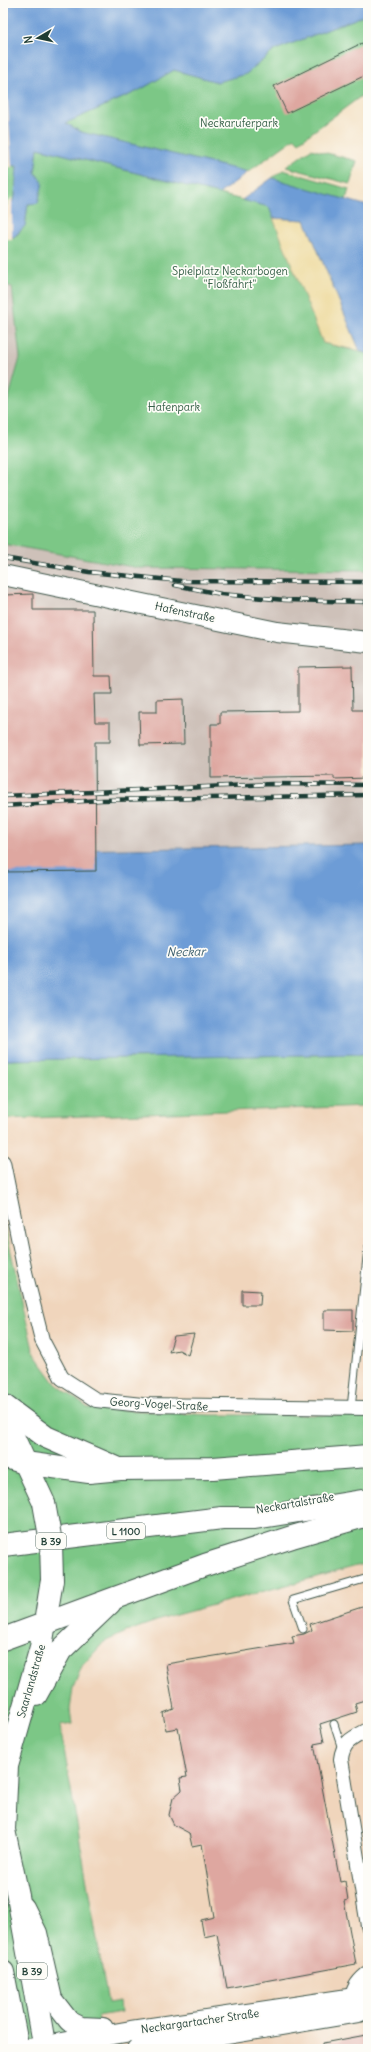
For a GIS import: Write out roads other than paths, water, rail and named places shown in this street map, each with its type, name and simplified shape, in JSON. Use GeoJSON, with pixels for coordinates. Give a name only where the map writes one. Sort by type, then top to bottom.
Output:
{"type":"FeatureCollection","features":[{"type":"Feature","properties":{"kind":"main road","name":"Hafenstraße"},"geometry":{"type":"LineString","coordinates":[[3,575],[277,632],[368,642]]}},
{"type":"Feature","properties":{"kind":"main road"},"geometry":{"type":"LineString","coordinates":[[3,1406],[46,1437],[120,1469]]}},
{"type":"Feature","properties":{"kind":"main road","name":"Saarlandstraße"},"geometry":{"type":"LineString","coordinates":[[3,1415],[44,1503],[51,1542],[52,1580],[41,1647],[7,1766],[4,1830],[18,1896],[40,2048]]}},
{"type":"Feature","properties":{"kind":"main road"},"geometry":{"type":"LineString","coordinates":[[3,1456],[25,1464],[89,1472],[120,1469],[213,1468],[368,1456]]}},
{"type":"Feature","properties":{"kind":"main road","name":"Neckartalstraße"},"geometry":{"type":"LineString","coordinates":[[222,1518],[261,1508],[368,1491]]}},
{"type":"Feature","properties":{"kind":"main road","name":"Neckartalstraße"},"geometry":{"type":"LineString","coordinates":[[3,1545],[222,1518],[255,1518],[368,1500]]}},
{"type":"Feature","properties":{"kind":"main road"},"geometry":{"type":"LineString","coordinates":[[3,1639],[118,1596],[292,1537],[368,1515]]}},
{"type":"Feature","properties":{"kind":"main road"},"geometry":{"type":"LineString","coordinates":[[17,1730],[61,1650],[118,1596]]}},
{"type":"Feature","properties":{"kind":"main road"},"geometry":{"type":"LineString","coordinates":[[18,1896],[36,1933],[52,1999],[69,2021],[81,2027],[134,2040]]}},
{"type":"Feature","properties":{"kind":"main road","name":"B 39"},"geometry":{"type":"LineString","coordinates":[[3,1972],[18,2049]]}},
{"type":"Feature","properties":{"kind":"main road","name":"Neckargartacher Straße"},"geometry":{"type":"LineString","coordinates":[[40,2048],[134,2040],[361,2010],[360,1984],[368,1977]]}},
{"type":"Feature","properties":{"kind":"street","name":"Georg-Vogel-Straße"},"geometry":{"type":"LineString","coordinates":[[3,1162],[25,1272],[42,1340],[62,1378],[96,1400],[119,1403],[142,1405],[368,1408]]}},
{"type":"Feature","properties":{"kind":"street"},"geometry":{"type":"LineString","coordinates":[[368,1730],[355,1737],[342,1749],[342,1770],[368,1926]]}},
{"type":"Feature","properties":{"kind":"lane"},"geometry":{"type":"LineString","coordinates":[[351,1408],[368,1248]]}},
{"type":"Feature","properties":{"kind":"lane"},"geometry":{"type":"LineString","coordinates":[[304,1629],[293,1600],[368,1578]]}},
{"type":"Feature","properties":{"kind":"lane"},"geometry":{"type":"LineString","coordinates":[[334,1724],[342,1749]]}},
{"type":"Feature","properties":{"kind":"water"},"geometry":{"type":"Polygon","coordinates":[[[3,3],[368,3],[368,14],[275,50],[246,74],[217,82],[174,70],[138,91],[66,123],[81,132],[248,172],[219,194],[38,148],[35,172],[43,183],[38,203],[28,204],[25,226],[14,237],[3,237],[4,215],[15,197],[17,166],[3,165],[3,3]]]}},
{"type":"Feature","properties":{"kind":"water"},"geometry":{"type":"Polygon","coordinates":[[[272,178],[368,206],[368,354],[360,351],[305,220],[273,218],[269,207],[242,200],[272,178]]]}},
{"type":"Feature","properties":{"kind":"water","name":"Neckar"},"geometry":{"type":"Polygon","coordinates":[[[368,845],[368,1054],[3,1060],[3,851],[368,845]]]}},
{"type":"Feature","properties":{"kind":"railway"},"geometry":{"type":"LineString","coordinates":[[3,558],[89,572],[181,581],[368,582]]}},
{"type":"Feature","properties":{"kind":"railway"},"geometry":{"type":"LineString","coordinates":[[175,585],[221,594],[285,600],[368,602]]}},
{"type":"Feature","properties":{"kind":"railway"},"geometry":{"type":"LineString","coordinates":[[3,796],[272,784],[368,785]]}},
{"type":"Feature","properties":{"kind":"railway"},"geometry":{"type":"LineString","coordinates":[[3,806],[102,800],[368,795]]}},
{"type":"Feature","properties":{"kind":"park label","name":"Neckaruferpark"},"geometry":{"type":"Point","coordinates":[239,123]}},
{"type":"Feature","properties":{"kind":"park label","name":"Spielplatz Neckarbogen \"Floßfahrt\""},"geometry":{"type":"Point","coordinates":[230,277]}},
{"type":"Feature","properties":{"kind":"park label","name":"Hafenpark"},"geometry":{"type":"Point","coordinates":[174,407]}}]}
